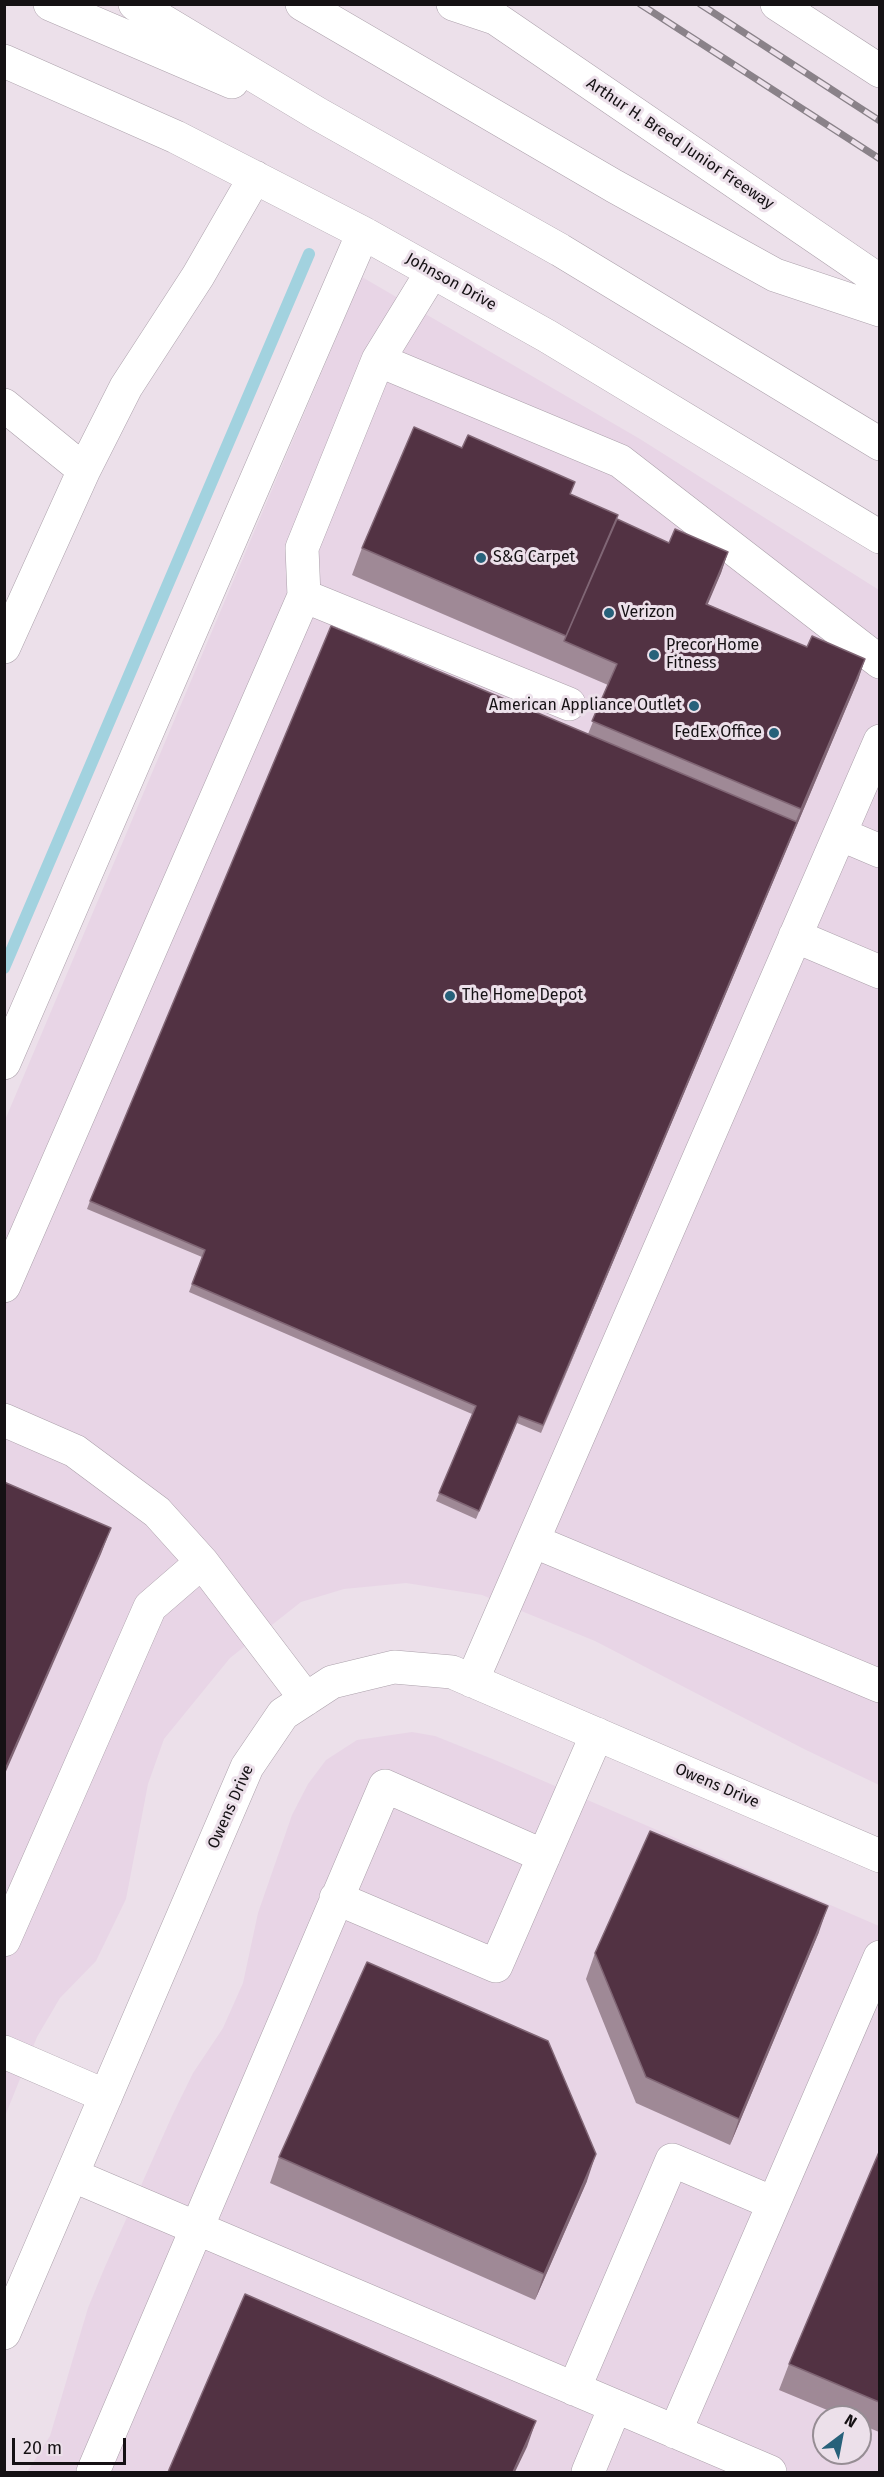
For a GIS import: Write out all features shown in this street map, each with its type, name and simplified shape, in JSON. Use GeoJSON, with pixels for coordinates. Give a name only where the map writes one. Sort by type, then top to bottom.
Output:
{"type":"FeatureCollection","features":[{"type":"Feature","properties":{"kind":"main road"},"geometry":{"type":"LineString","coordinates":[[50,4],[226,80],[318,114]]}},
{"type":"Feature","properties":{"kind":"main road"},"geometry":{"type":"LineString","coordinates":[[135,4],[318,114],[560,250],[879,444]]}},
{"type":"Feature","properties":{"kind":"main road"},"geometry":{"type":"LineString","coordinates":[[302,4],[604,180],[775,274],[879,310]]}},
{"type":"Feature","properties":{"kind":"main road","name":"Arthur H. Breed Junior Freeway"},"geometry":{"type":"LineString","coordinates":[[453,4],[489,11],[879,281]]}},
{"type":"Feature","properties":{"kind":"main road"},"geometry":{"type":"LineString","coordinates":[[777,4],[879,71]]}},
{"type":"Feature","properties":{"kind":"main road","name":"Johnson Drive"},"geometry":{"type":"LineString","coordinates":[[4,61],[176,137],[363,233],[587,360],[879,537]]}},
{"type":"Feature","properties":{"kind":"main road"},"geometry":{"type":"LineString","coordinates":[[4,647],[84,470],[126,387],[198,276],[255,177]]}},
{"type":"Feature","properties":{"kind":"main road"},"geometry":{"type":"LineString","coordinates":[[4,1063],[363,233]]}},
{"type":"Feature","properties":{"kind":"main road"},"geometry":{"type":"LineString","coordinates":[[4,1286],[304,596],[302,548],[378,360],[432,272]]}},
{"type":"Feature","properties":{"kind":"main road"},"geometry":{"type":"LineString","coordinates":[[378,360],[620,461],[879,662]]}},
{"type":"Feature","properties":{"kind":"main road"},"geometry":{"type":"LineString","coordinates":[[4,405],[84,470]]}},
{"type":"Feature","properties":{"kind":"main road"},"geometry":{"type":"LineString","coordinates":[[304,596],[569,704]]}},
{"type":"Feature","properties":{"kind":"main road"},"geometry":{"type":"LineString","coordinates":[[472,1681],[879,741]]}},
{"type":"Feature","properties":{"kind":"main road"},"geometry":{"type":"LineString","coordinates":[[840,834],[879,851]]}},
{"type":"Feature","properties":{"kind":"main road"},"geometry":{"type":"LineString","coordinates":[[795,936],[879,972]]}},
{"type":"Feature","properties":{"kind":"main road"},"geometry":{"type":"LineString","coordinates":[[4,1420],[75,1451],[157,1512],[202,1562],[306,1699]]}},
{"type":"Feature","properties":{"kind":"main road"},"geometry":{"type":"LineString","coordinates":[[533,1541],[879,1686]]}},
{"type":"Feature","properties":{"kind":"main road"},"geometry":{"type":"LineString","coordinates":[[4,1940],[150,1607],[202,1562]]}},
{"type":"Feature","properties":{"kind":"main road","name":"Owens Drive"},"geometry":{"type":"LineString","coordinates":[[4,2333],[247,1767],[283,1714],[332,1682],[394,1667],[452,1672],[879,1856]]}},
{"type":"Feature","properties":{"kind":"main road"},"geometry":{"type":"LineString","coordinates":[[336,1898],[496,1966],[597,1734]]}},
{"type":"Feature","properties":{"kind":"main road"},"geometry":{"type":"LineString","coordinates":[[93,2472],[385,1786],[543,1856]]}},
{"type":"Feature","properties":{"kind":"main road"},"geometry":{"type":"LineString","coordinates":[[675,2432],[773,2204],[870,2003],[879,1957]]}},
{"type":"Feature","properties":{"kind":"main road"},"geometry":{"type":"LineString","coordinates":[[4,2052],[106,2096]]}},
{"type":"Feature","properties":{"kind":"main road"},"geometry":{"type":"LineString","coordinates":[[573,2389],[672,2160],[773,2204]]}},
{"type":"Feature","properties":{"kind":"main road"},"geometry":{"type":"LineString","coordinates":[[72,2175],[770,2472]]}},
{"type":"Feature","properties":{"kind":"main road"},"geometry":{"type":"LineString","coordinates":[[588,2472],[615,2407]]}},
{"type":"Feature","properties":{"kind":"shaded area"},"geometry":{"type":"Polygon","coordinates":[[[362,277],[640,439],[879,590],[879,1785],[804,1749],[595,1641],[482,1595],[406,1583],[344,1589],[301,1602],[230,1658],[164,1739],[148,1784],[126,1899],[96,1961],[60,1998],[37,2037],[5,2116],[5,1120],[362,277]]]}},
{"type":"Feature","properties":{"kind":"shaded area"},"geometry":{"type":"Polygon","coordinates":[[[412,1732],[435,1736],[879,1926],[879,2472],[27,2472],[50,2436],[88,2308],[104,2269],[171,2118],[193,2073],[223,2028],[243,1983],[258,1913],[292,1815],[308,1784],[326,1760],[357,1740],[412,1732]]]}},
{"type":"Feature","properties":{"kind":"building","name":"S&G Carpet"},"geometry":{"type":"Polygon","coordinates":[[[414,427],[462,448],[468,435],[575,482],[570,494],[618,515],[566,636],[362,548],[414,427]]]}},
{"type":"Feature","properties":{"kind":"building"},"geometry":{"type":"Polygon","coordinates":[[[617,519],[669,543],[675,529],[728,552],[706,604],[807,647],[812,636],[865,659],[801,809],[592,721],[617,664],[564,641],[617,519]]]}},
{"type":"Feature","properties":{"kind":"building","name":"The Home Depot"},"geometry":{"type":"Polygon","coordinates":[[[331,626],[797,822],[543,1425],[519,1416],[479,1511],[439,1493],[476,1406],[192,1284],[205,1250],[90,1201],[331,626]]]}},
{"type":"Feature","properties":{"kind":"building"},"geometry":{"type":"Polygon","coordinates":[[[4,1482],[111,1528],[4,1772],[4,1482]]]}},
{"type":"Feature","properties":{"kind":"building"},"geometry":{"type":"Polygon","coordinates":[[[650,1831],[828,1906],[739,2119],[646,2077],[595,1953],[650,1831]]]}},
{"type":"Feature","properties":{"kind":"building"},"geometry":{"type":"Polygon","coordinates":[[[367,1962],[548,2041],[596,2154],[544,2274],[279,2157],[367,1962]]]}},
{"type":"Feature","properties":{"kind":"building"},"geometry":{"type":"Polygon","coordinates":[[[879,2152],[879,2402],[789,2364],[879,2152]]]}},
{"type":"Feature","properties":{"kind":"building"},"geometry":{"type":"Polygon","coordinates":[[[245,2294],[536,2421],[513,2472],[168,2472],[245,2294]]]}},
{"type":"Feature","properties":{"kind":"waterway"},"geometry":{"type":"LineString","coordinates":[[4,968],[309,254]]}},
{"type":"Feature","properties":{"kind":"railway"},"geometry":{"type":"LineString","coordinates":[[640,4],[880,159]]}},
{"type":"Feature","properties":{"kind":"railway"},"geometry":{"type":"LineString","coordinates":[[700,4],[880,121]]}},
{"type":"Feature","properties":{"kind":"place","name":"S&G Carpet"},"geometry":{"type":"Point","coordinates":[481,558]}},
{"type":"Feature","properties":{"kind":"place","name":"Verizon"},"geometry":{"type":"Point","coordinates":[609,613]}},
{"type":"Feature","properties":{"kind":"place","name":"Precor Home Fitness"},"geometry":{"type":"Point","coordinates":[654,655]}},
{"type":"Feature","properties":{"kind":"place","name":"American Appliance Outlet"},"geometry":{"type":"Point","coordinates":[694,706]}},
{"type":"Feature","properties":{"kind":"place","name":"FedEx Office"},"geometry":{"type":"Point","coordinates":[774,733]}},
{"type":"Feature","properties":{"kind":"place","name":"The Home Depot"},"geometry":{"type":"Point","coordinates":[450,996]}}]}
